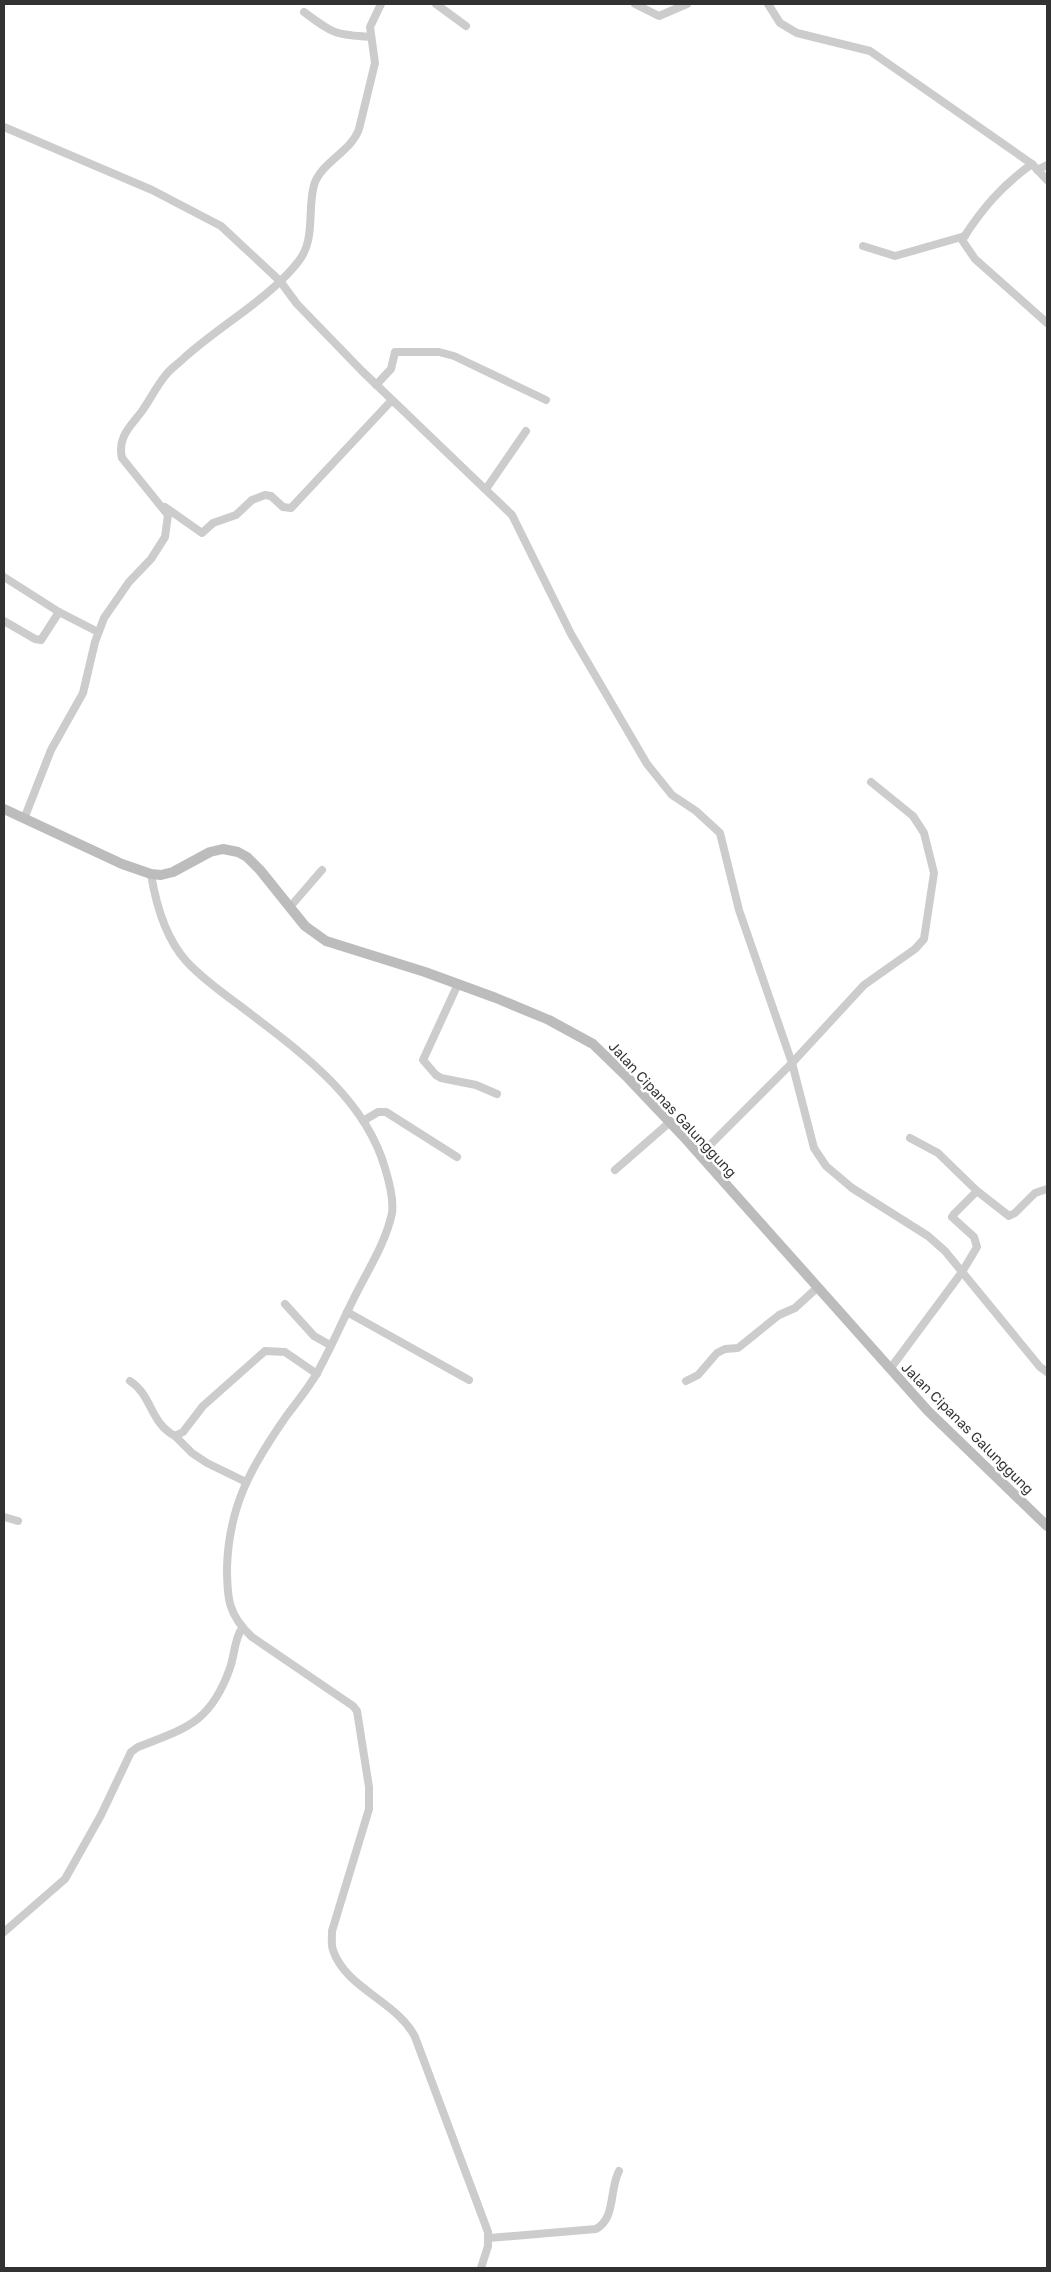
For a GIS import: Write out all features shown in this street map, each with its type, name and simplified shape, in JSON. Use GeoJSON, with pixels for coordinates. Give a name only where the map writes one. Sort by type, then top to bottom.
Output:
{"type":"FeatureCollection","features":[{"type":"Feature","properties":{"kind":"street"},"geometry":{"type":"LineString","coordinates":[[24,819],[51,750],[83,692],[98,632],[104,618],[129,582],[151,559],[165,537],[168,515],[122,458],[122,436],[143,410],[165,376],[194,349],[280,281],[300,260],[310,235],[310,215],[314,184],[327,166],[357,136],[375,63],[370,27],[381,4]]}},
{"type":"Feature","properties":{"kind":"street"},"geometry":{"type":"LineString","coordinates":[[436,4],[466,26]]}},
{"type":"Feature","properties":{"kind":"street"},"geometry":{"type":"LineString","coordinates":[[635,4],[659,16],[687,4]]}},
{"type":"Feature","properties":{"kind":"street"},"geometry":{"type":"LineString","coordinates":[[768,4],[780,23],[797,33],[870,51],[1034,168],[1047,180]]}},
{"type":"Feature","properties":{"kind":"street"},"geometry":{"type":"LineString","coordinates":[[304,12],[333,33],[343,36],[372,37]]}},
{"type":"Feature","properties":{"kind":"street"},"geometry":{"type":"LineString","coordinates":[[4,127],[152,190],[221,226],[280,281],[297,304],[376,385],[512,514],[571,634],[647,764],[672,795],[696,810],[720,833],[739,910],[792,1063],[814,1148],[826,1166],[852,1188],[928,1236],[945,1252],[1040,1368],[1047,1372]]}},
{"type":"Feature","properties":{"kind":"street"},"geometry":{"type":"LineString","coordinates":[[1047,165],[1034,168],[991,198],[962,240],[975,259],[1047,324]]}},
{"type":"Feature","properties":{"kind":"street"},"geometry":{"type":"LineString","coordinates":[[863,246],[895,256],[965,236]]}},
{"type":"Feature","properties":{"kind":"street"},"geometry":{"type":"LineString","coordinates":[[376,385],[390,370],[395,352],[438,352],[454,356],[546,400]]}},
{"type":"Feature","properties":{"kind":"street"},"geometry":{"type":"LineString","coordinates":[[158,502],[202,533],[213,523],[236,515],[252,500],[265,495],[271,496],[283,507],[291,508],[392,400]]}},
{"type":"Feature","properties":{"kind":"street"},"geometry":{"type":"LineString","coordinates":[[486,489],[526,431]]}},
{"type":"Feature","properties":{"kind":"street"},"geometry":{"type":"LineString","coordinates":[[4,577],[59,612],[98,632]]}},
{"type":"Feature","properties":{"kind":"street"},"geometry":{"type":"LineString","coordinates":[[4,621],[35,639],[41,640],[59,612]]}},
{"type":"Feature","properties":{"kind":"street"},"geometry":{"type":"LineString","coordinates":[[700,1155],[792,1063],[864,985],[916,949],[926,934],[934,873],[924,833],[913,816],[870,782]]}},
{"type":"Feature","properties":{"kind":"street","name":"Jalan Cipanas Galunggung"},"geometry":{"type":"LineString","coordinates":[[4,809],[122,864],[151,874],[161,875],[173,872],[210,852],[222,849],[238,852],[247,857],[260,870],[305,926],[326,941],[456,989],[549,1020],[593,1044],[670,1122],[928,1411],[1047,1526]]}},
{"type":"Feature","properties":{"kind":"street"},"geometry":{"type":"LineString","coordinates":[[290,907],[322,870]]}},
{"type":"Feature","properties":{"kind":"street"},"geometry":{"type":"LineString","coordinates":[[151,874],[155,899],[163,922],[186,961],[201,976],[299,1051],[348,1099],[379,1146],[390,1183],[392,1212],[382,1240],[317,1374],[277,1430],[246,1482],[234,1511],[229,1536],[227,1598],[233,1614],[242,1628],[252,1637],[353,1706],[357,1711],[369,1786],[369,1809],[332,1931],[332,1948],[336,1959],[346,1972],[411,2028],[489,2238],[481,2268]]}},
{"type":"Feature","properties":{"kind":"street"},"geometry":{"type":"LineString","coordinates":[[456,989],[423,1060],[438,1077],[476,1085],[497,1094]]}},
{"type":"Feature","properties":{"kind":"street"},"geometry":{"type":"LineString","coordinates":[[363,1121],[378,1112],[386,1112],[457,1158]]}},
{"type":"Feature","properties":{"kind":"street"},"geometry":{"type":"LineString","coordinates":[[616,1170],[670,1122]]}},
{"type":"Feature","properties":{"kind":"street"},"geometry":{"type":"LineString","coordinates":[[910,1138],[938,1153],[977,1191],[1009,1216],[1015,1213],[1035,1193],[1047,1189]]}},
{"type":"Feature","properties":{"kind":"street"},"geometry":{"type":"LineString","coordinates":[[890,1368],[976,1251],[978,1243],[974,1237],[954,1221],[952,1217],[977,1191]]}},
{"type":"Feature","properties":{"kind":"street"},"geometry":{"type":"LineString","coordinates":[[686,1381],[698,1375],[717,1353],[725,1349],[738,1348],[779,1315],[795,1308],[818,1288]]}},
{"type":"Feature","properties":{"kind":"street"},"geometry":{"type":"LineString","coordinates":[[285,1304],[314,1336],[330,1345]]}},
{"type":"Feature","properties":{"kind":"street"},"geometry":{"type":"LineString","coordinates":[[347,1312],[469,1380]]}},
{"type":"Feature","properties":{"kind":"street"},"geometry":{"type":"LineString","coordinates":[[175,1436],[183,1432],[202,1406],[265,1351],[284,1352],[317,1374]]}},
{"type":"Feature","properties":{"kind":"street"},"geometry":{"type":"LineString","coordinates":[[130,1381],[143,1391],[163,1429],[175,1436],[192,1453],[207,1463],[246,1482]]}},
{"type":"Feature","properties":{"kind":"street"},"geometry":{"type":"LineString","coordinates":[[4,1517],[18,1521]]}},
{"type":"Feature","properties":{"kind":"street"},"geometry":{"type":"LineString","coordinates":[[4,1932],[65,1879],[101,1815],[131,1752],[138,1747],[181,1731],[194,1723],[207,1710],[219,1694],[226,1680],[233,1660],[237,1636],[242,1628]]}},
{"type":"Feature","properties":{"kind":"street"},"geometry":{"type":"LineString","coordinates":[[489,2238],[596,2229],[602,2225],[609,2214],[614,2182],[619,2171]]}}]}
